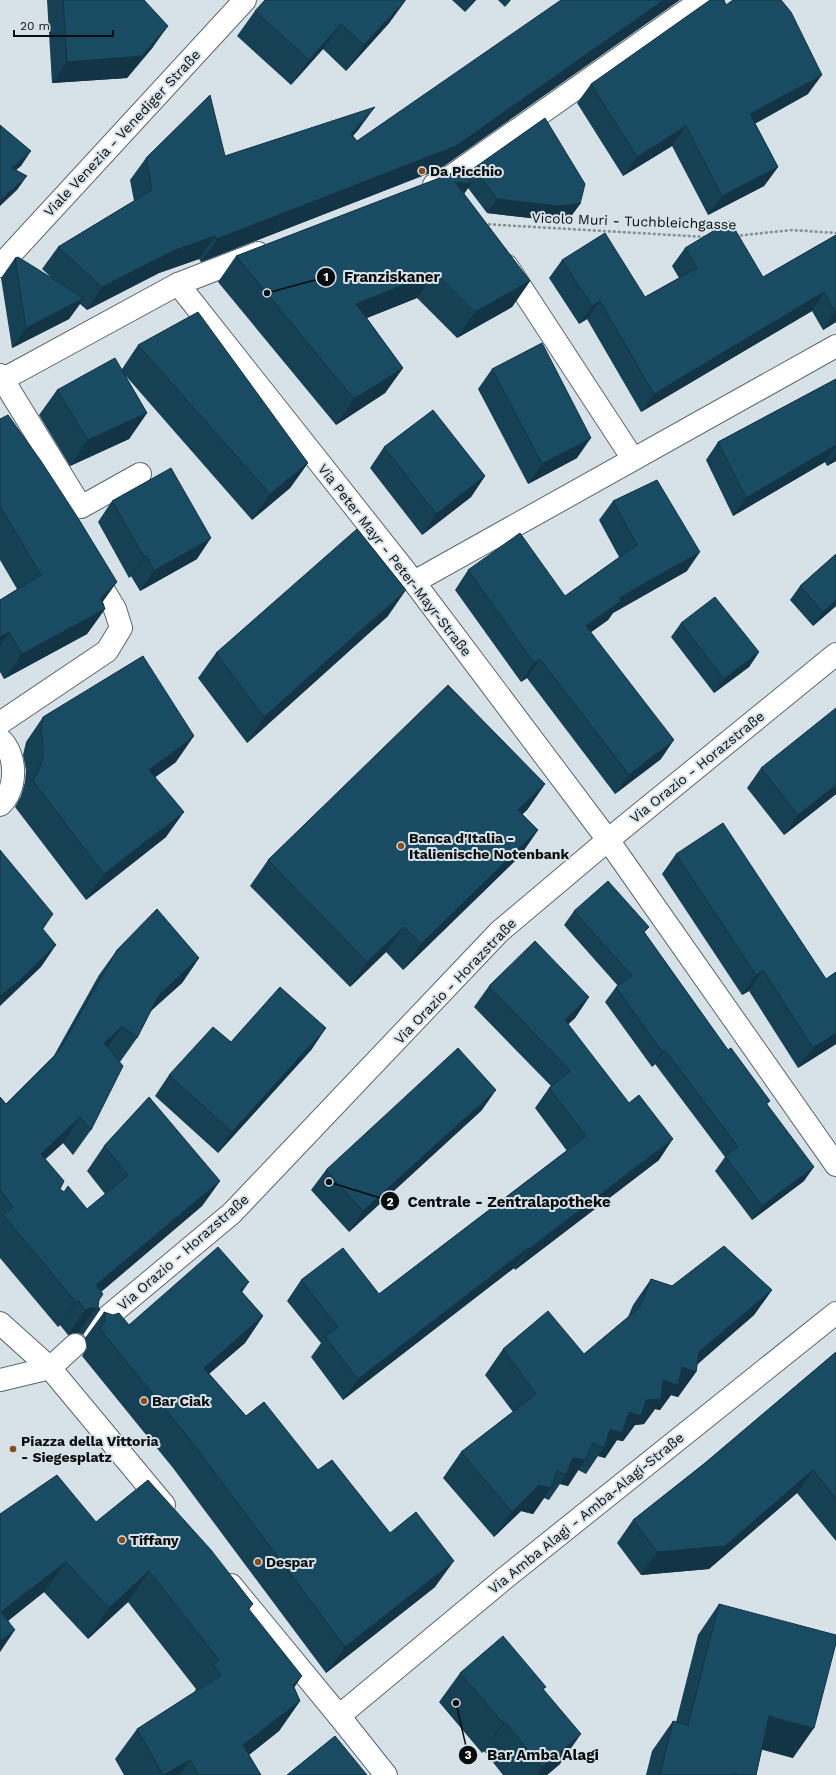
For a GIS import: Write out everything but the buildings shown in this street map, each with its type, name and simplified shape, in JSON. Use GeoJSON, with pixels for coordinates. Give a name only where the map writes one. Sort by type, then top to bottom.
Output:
{"type":"FeatureCollection","features":[{"type":"Feature","properties":{"kind":"street","name":"Viale Venezia - Venediger Straße"},"geometry":{"type":"LineString","coordinates":[[0,266],[245,0]]}},
{"type":"Feature","properties":{"kind":"street"},"geometry":{"type":"LineString","coordinates":[[416,192],[446,180],[702,0]]}},
{"type":"Feature","properties":{"kind":"street"},"geometry":{"type":"LineString","coordinates":[[446,180],[479,223]]}},
{"type":"Feature","properties":{"kind":"street"},"geometry":{"type":"LineString","coordinates":[[140,474],[81,507],[1,378],[178,284],[275,246]]}},
{"type":"Feature","properties":{"kind":"street"},"geometry":{"type":"LineString","coordinates":[[496,250],[633,459]]}},
{"type":"Feature","properties":{"kind":"street","name":"Via Peter Mayr - Peter-Mayr-Straße"},"geometry":{"type":"LineString","coordinates":[[178,284],[414,582],[608,840],[836,1165]]}},
{"type":"Feature","properties":{"kind":"street"},"geometry":{"type":"LineString","coordinates":[[414,582],[836,346]]}},
{"type":"Feature","properties":{"kind":"street"},"geometry":{"type":"LineString","coordinates":[[0,723],[107,651],[121,628],[115,609],[83,556]]}},
{"type":"Feature","properties":{"kind":"street","name":"Via Orazio - Horazstraße"},"geometry":{"type":"LineString","coordinates":[[93,1330],[232,1213],[499,932],[608,840],[836,654]]}},
{"type":"Feature","properties":{"kind":"street"},"geometry":{"type":"LineString","coordinates":[[0,739],[11,755],[13,772],[10,788],[0,805]]}},
{"type":"Feature","properties":{"kind":"street","name":"Via Amba Alagi - Amba-Alagi-Straße"},"geometry":{"type":"LineString","coordinates":[[339,1716],[505,1578],[836,1313]]}},
{"type":"Feature","properties":{"kind":"street"},"geometry":{"type":"LineString","coordinates":[[0,1323],[50,1368],[177,1521]]}},
{"type":"Feature","properties":{"kind":"street"},"geometry":{"type":"LineString","coordinates":[[0,1380],[50,1368],[75,1345]]}},
{"type":"Feature","properties":{"kind":"street"},"geometry":{"type":"LineString","coordinates":[[218,1570],[386,1775]]}},
{"type":"Feature","properties":{"kind":"path","name":"Vicolo Muri - Tuchbleichgasse"},"geometry":{"type":"LineString","coordinates":[[479,223],[714,237]]}},
{"type":"Feature","properties":{"kind":"path","name":"Vicolo Muri - Tuchbleichgasse"},"geometry":{"type":"LineString","coordinates":[[730,237],[792,230],[836,233]]}},
{"type":"Feature","properties":{"kind":"place","name":"Da Picchio"},"geometry":{"type":"Point","coordinates":[422,171]}},
{"type":"Feature","properties":{"kind":"place","name":"Franziskaner"},"geometry":{"type":"Point","coordinates":[267,293]}},
{"type":"Feature","properties":{"kind":"place","name":"Banca d'Italia - Italienische Notenbank"},"geometry":{"type":"Point","coordinates":[401,846]}},
{"type":"Feature","properties":{"kind":"place","name":"Centrale - Zentralapotheke"},"geometry":{"type":"Point","coordinates":[329,1182]}},
{"type":"Feature","properties":{"kind":"place","name":"Bar Ciak"},"geometry":{"type":"Point","coordinates":[144,1401]}},
{"type":"Feature","properties":{"kind":"place","name":"Piazza della Vittoria - Siegesplatz"},"geometry":{"type":"Point","coordinates":[13,1449]}},
{"type":"Feature","properties":{"kind":"place","name":"Tiffany"},"geometry":{"type":"Point","coordinates":[122,1540]}},
{"type":"Feature","properties":{"kind":"place","name":"Despar"},"geometry":{"type":"Point","coordinates":[258,1562]}},
{"type":"Feature","properties":{"kind":"place","name":"Bar Amba Alagi"},"geometry":{"type":"Point","coordinates":[456,1703]}}]}
